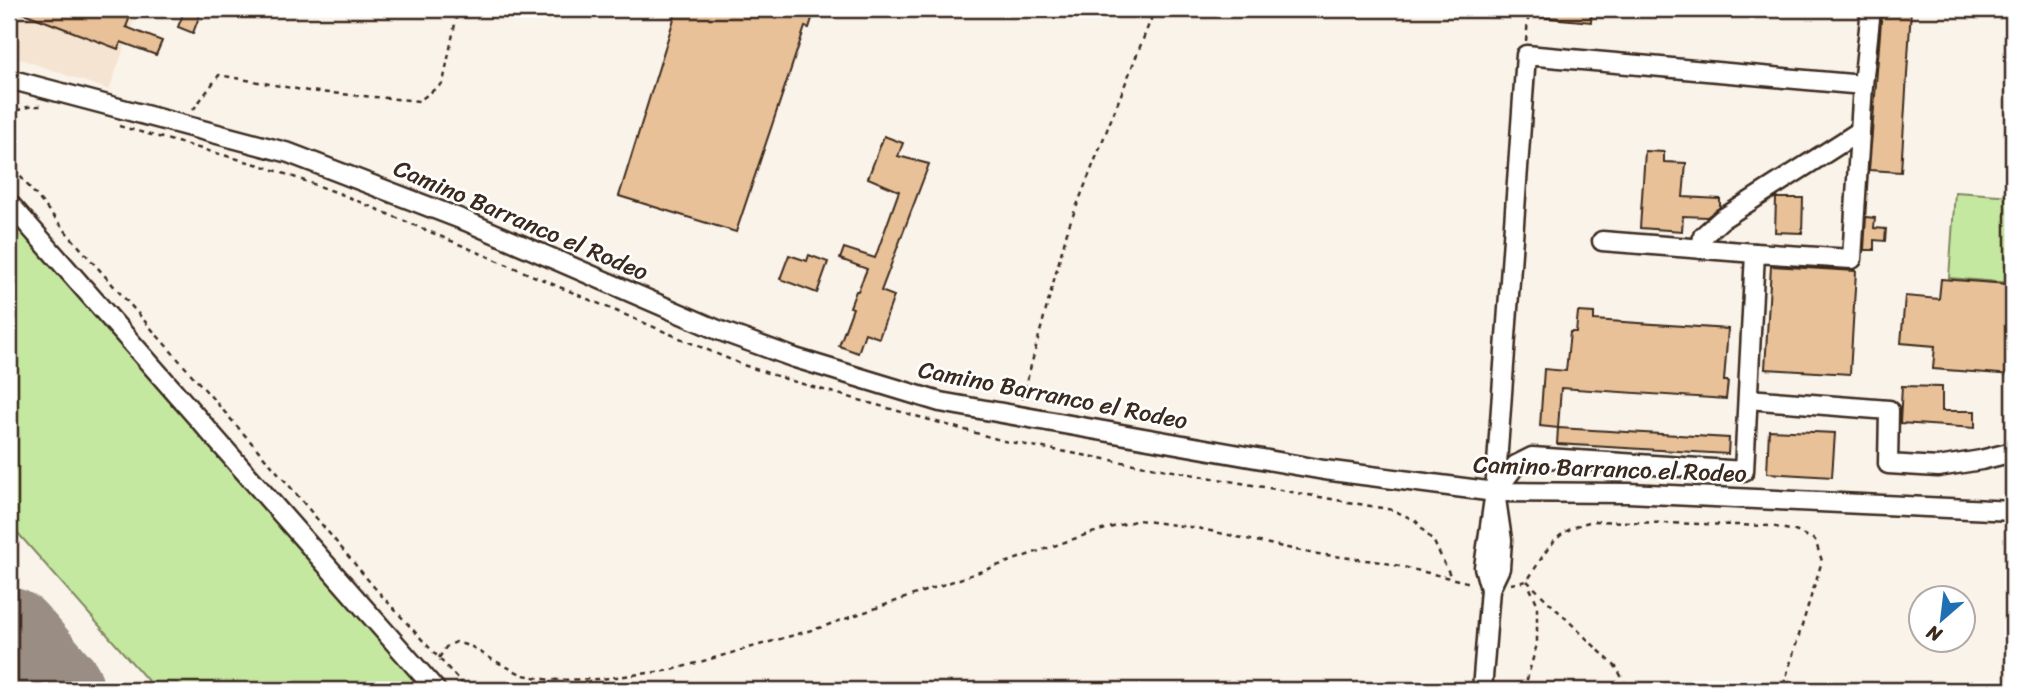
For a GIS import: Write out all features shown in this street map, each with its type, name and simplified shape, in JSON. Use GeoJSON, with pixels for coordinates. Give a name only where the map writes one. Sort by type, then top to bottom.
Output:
{"type":"FeatureCollection","features":[{"type":"Feature","properties":{"kind":"street"},"geometry":{"type":"LineString","coordinates":[[1602,241],[1852,259],[1863,85],[1871,9]]}},
{"type":"Feature","properties":{"kind":"street"},"geometry":{"type":"LineString","coordinates":[[1482,690],[1490,589],[1484,567],[1495,492],[1526,55],[1863,85]]}},
{"type":"Feature","properties":{"kind":"street","name":"Camino Barranco el Rodeo"},"geometry":{"type":"LineString","coordinates":[[9,79],[188,117],[467,221],[718,330],[795,358],[940,402],[1324,470],[1495,492],[1628,493],[2013,511]]}},
{"type":"Feature","properties":{"kind":"street"},"geometry":{"type":"LineString","coordinates":[[1701,249],[1703,236],[1722,219],[1860,131]]}},
{"type":"Feature","properties":{"kind":"street"},"geometry":{"type":"LineString","coordinates":[[9,203],[436,690]]}},
{"type":"Feature","properties":{"kind":"street"},"geometry":{"type":"LineString","coordinates":[[1495,492],[1517,465],[1532,457],[1744,471],[1755,253]]}},
{"type":"Feature","properties":{"kind":"street"},"geometry":{"type":"LineString","coordinates":[[1748,399],[1889,410],[1888,464],[1938,467],[2013,452]]}},
{"type":"Feature","properties":{"kind":"street"},"geometry":{"type":"LineString","coordinates":[[1966,510],[2013,498]]}},
{"type":"Feature","properties":{"kind":"path"},"geometry":{"type":"LineString","coordinates":[[188,117],[219,75],[308,90],[419,101],[443,83],[458,9]]}},
{"type":"Feature","properties":{"kind":"path"},"geometry":{"type":"LineString","coordinates":[[1018,417],[1068,228],[1155,9]]}},
{"type":"Feature","properties":{"kind":"path"},"geometry":{"type":"LineString","coordinates":[[1526,55],[1529,9]]}},
{"type":"Feature","properties":{"kind":"path"},"geometry":{"type":"LineString","coordinates":[[9,160],[68,234],[287,483],[374,587],[468,690]]}},
{"type":"Feature","properties":{"kind":"path"},"geometry":{"type":"LineString","coordinates":[[439,658],[446,647],[456,642],[472,647],[523,675],[550,680],[601,679],[672,670],[821,627],[1088,534],[1138,520],[1197,528],[1310,553],[1382,562],[1451,577],[1490,589],[1527,581],[1554,540],[1573,526],[1593,521],[1771,526],[1795,531],[1815,540],[1822,561],[1783,690]]}},
{"type":"Feature","properties":{"kind":"path"},"geometry":{"type":"LineString","coordinates":[[1524,690],[1537,644],[1537,603],[1527,581]]}},
{"type":"Feature","properties":{"kind":"path"},"geometry":{"type":"LineString","coordinates":[[1527,581],[1616,667],[1629,690]]}},
{"type":"Feature","properties":{"kind":"shaded area"},"geometry":{"type":"Polygon","coordinates":[[[9,9],[138,9],[109,90],[9,55],[9,9]]]}},
{"type":"Feature","properties":{"kind":"green space"},"geometry":{"type":"Polygon","coordinates":[[[1955,192],[2013,196],[2013,283],[1949,278],[1955,192]]]}},
{"type":"Feature","properties":{"kind":"green space"},"geometry":{"type":"Polygon","coordinates":[[[9,214],[427,690],[156,690],[9,523],[9,214]]]}},
{"type":"Feature","properties":{"kind":"building"},"geometry":{"type":"Polygon","coordinates":[[[13,9],[133,9],[126,27],[162,41],[156,55],[121,42],[118,49],[13,9]]]}},
{"type":"Feature","properties":{"kind":"building"},"geometry":{"type":"Polygon","coordinates":[[[185,9],[202,9],[193,33],[178,27],[185,9]]]}},
{"type":"Feature","properties":{"kind":"building"},"geometry":{"type":"Polygon","coordinates":[[[677,9],[815,9],[809,28],[805,27],[736,232],[619,196],[677,9]]]}},
{"type":"Feature","properties":{"kind":"building"},"geometry":{"type":"Polygon","coordinates":[[[1541,9],[1592,9],[1591,22],[1540,17],[1541,9]]]}},
{"type":"Feature","properties":{"kind":"building"},"geometry":{"type":"Polygon","coordinates":[[[1882,9],[1911,9],[1901,172],[1869,170],[1882,9]]]}},
{"type":"Feature","properties":{"kind":"building"},"geometry":{"type":"Polygon","coordinates":[[[884,136],[903,143],[898,156],[929,164],[881,291],[894,296],[879,338],[865,333],[858,353],[839,346],[853,308],[850,307],[867,269],[840,259],[844,248],[875,258],[899,191],[868,178],[884,136]]]}},
{"type":"Feature","properties":{"kind":"building"},"geometry":{"type":"Polygon","coordinates":[[[1645,151],[1664,152],[1664,162],[1686,163],[1683,197],[1720,199],[1720,207],[1707,217],[1683,216],[1682,231],[1640,228],[1645,151]]]}},
{"type":"Feature","properties":{"kind":"building"},"geometry":{"type":"Polygon","coordinates":[[[1776,198],[1803,198],[1802,233],[1775,232],[1776,198]]]}},
{"type":"Feature","properties":{"kind":"building"},"geometry":{"type":"Polygon","coordinates":[[[1866,217],[1875,218],[1874,228],[1886,229],[1885,241],[1874,240],[1874,250],[1864,250],[1866,217]]]}},
{"type":"Feature","properties":{"kind":"building"},"geometry":{"type":"Polygon","coordinates":[[[789,255],[807,261],[809,255],[828,262],[817,293],[780,279],[789,255]]]}},
{"type":"Feature","properties":{"kind":"building"},"geometry":{"type":"Polygon","coordinates":[[[1771,266],[1856,271],[1850,374],[1765,369],[1771,266]]]}},
{"type":"Feature","properties":{"kind":"building"},"geometry":{"type":"Polygon","coordinates":[[[1941,279],[2008,284],[2007,290],[2013,290],[2013,375],[1933,369],[1935,346],[1901,343],[1905,296],[1939,299],[1941,279]]]}},
{"type":"Feature","properties":{"kind":"building"},"geometry":{"type":"Polygon","coordinates":[[[1578,312],[1594,313],[1594,320],[1728,329],[1724,381],[1728,381],[1726,399],[1561,388],[1558,428],[1540,426],[1544,369],[1566,371],[1570,332],[1576,332],[1578,312]]]}},
{"type":"Feature","properties":{"kind":"building"},"geometry":{"type":"Polygon","coordinates":[[[1902,386],[1942,387],[1942,411],[1975,411],[1975,428],[1900,423],[1902,386]]]}},
{"type":"Feature","properties":{"kind":"building"},"geometry":{"type":"Polygon","coordinates":[[[1558,428],[1729,438],[1728,454],[1557,444],[1558,428]]]}},
{"type":"Feature","properties":{"kind":"building"},"geometry":{"type":"Polygon","coordinates":[[[1769,430],[1835,433],[1832,477],[1767,473],[1769,430]]]}},
{"type":"Feature","properties":{"kind":"runway"},"geometry":{"type":"LineString","coordinates":[[9,637],[55,690]]}}]}
